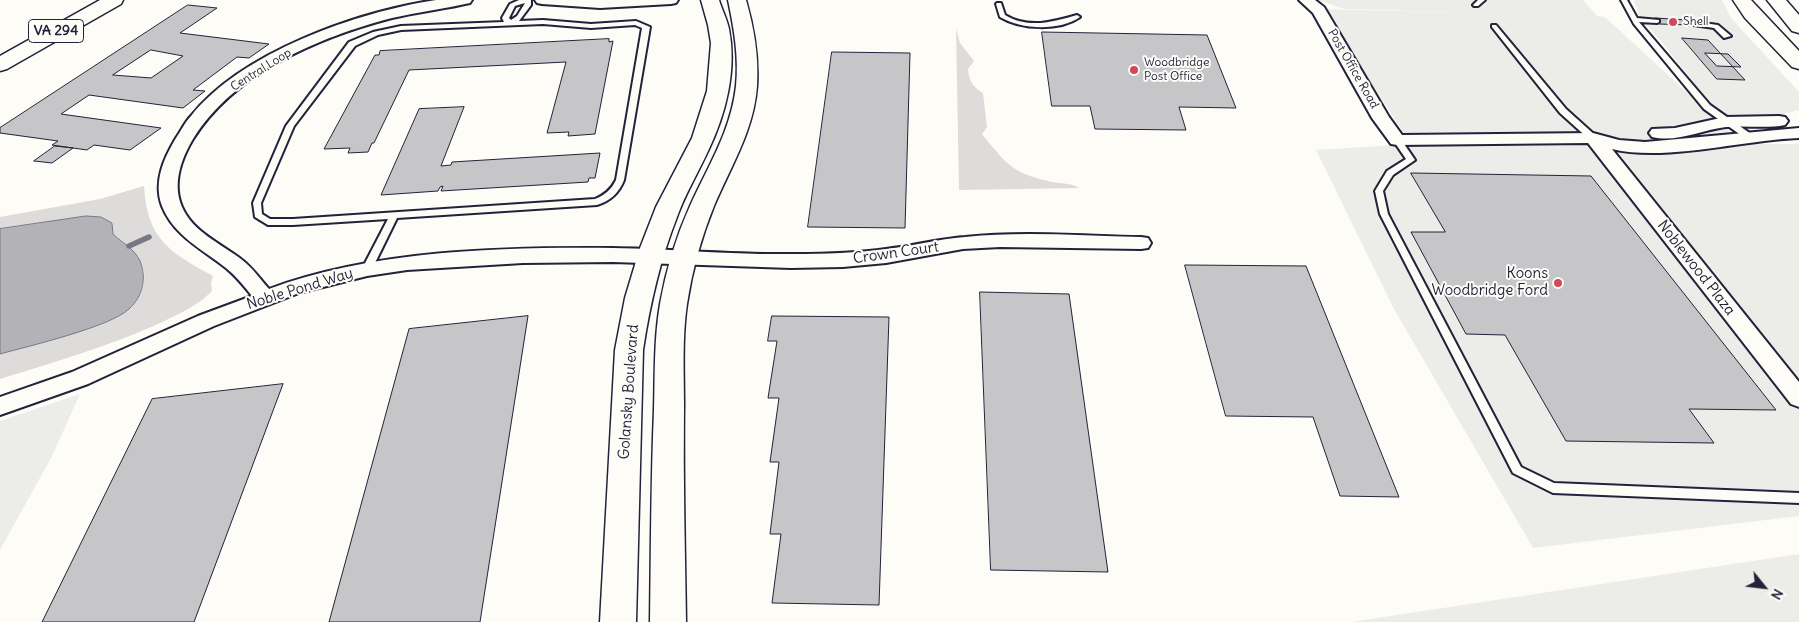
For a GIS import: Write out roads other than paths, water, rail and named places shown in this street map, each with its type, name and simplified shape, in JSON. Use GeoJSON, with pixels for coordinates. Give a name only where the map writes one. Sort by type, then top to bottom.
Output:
{"type":"FeatureCollection","features":[{"type":"Feature","properties":{"kind":"main road","name":"VA 294"},"geometry":{"type":"LineString","coordinates":[[0,48],[87,0]]}},
{"type":"Feature","properties":{"kind":"main road","name":"VA 294"},"geometry":{"type":"LineString","coordinates":[[0,65],[43,38],[114,0]]}},
{"type":"Feature","properties":{"kind":"main road","name":"Golansky Boulevard"},"geometry":{"type":"LineString","coordinates":[[618,622],[629,350],[635,308],[650,256],[666,213],[699,148],[712,114],[718,89],[720,53],[719,29],[710,0]]}},
{"type":"Feature","properties":{"kind":"main road"},"geometry":{"type":"LineString","coordinates":[[668,622],[668,429],[672,319],[684,257],[699,212],[733,141],[742,111],[747,83],[748,58],[746,34],[737,0]]}},
{"type":"Feature","properties":{"kind":"main road"},"geometry":{"type":"LineString","coordinates":[[1742,0],[1752,14],[1799,63]]}},
{"type":"Feature","properties":{"kind":"main road"},"geometry":{"type":"LineString","coordinates":[[1776,0],[1799,27]]}},
{"type":"Feature","properties":{"kind":"street","name":"Central Loop"},"geometry":{"type":"LineString","coordinates":[[265,298],[241,270],[195,237],[177,216],[169,190],[169,177],[172,161],[187,132],[204,110],[239,81],[300,46],[351,26],[394,13],[465,0]]}},
{"type":"Feature","properties":{"kind":"street"},"geometry":{"type":"LineString","coordinates":[[542,0],[600,4],[671,0]]}},
{"type":"Feature","properties":{"kind":"street","name":"Post Office Road"},"geometry":{"type":"LineString","coordinates":[[1306,0],[1319,10],[1381,118],[1397,140]]}},
{"type":"Feature","properties":{"kind":"street"},"geometry":{"type":"LineString","coordinates":[[1593,138],[1609,132],[1675,133],[1725,122],[1799,121]]}},
{"type":"Feature","properties":{"kind":"street"},"geometry":{"type":"LineString","coordinates":[[1397,140],[1593,138],[1622,146],[1659,147],[1748,136],[1799,133]]}},
{"type":"Feature","properties":{"kind":"street","name":"Noblewood Plaza"},"geometry":{"type":"LineString","coordinates":[[1593,138],[1799,398]]}},
{"type":"Feature","properties":{"kind":"street","name":"Crown Court"},"geometry":{"type":"LineString","coordinates":[[650,256],[791,261],[843,260],[886,256],[963,243],[1000,241],[1141,243]]}},
{"type":"Feature","properties":{"kind":"street","name":"Noble Pond Way"},"geometry":{"type":"LineString","coordinates":[[0,406],[80,378],[206,321],[265,298],[321,280],[407,263],[523,256],[650,256]]}},
{"type":"Feature","properties":{"kind":"lane"},"geometry":{"type":"LineString","coordinates":[[526,0],[528,5],[520,17],[510,24],[504,18],[512,5],[526,0]]}},
{"type":"Feature","properties":{"kind":"lane"},"geometry":{"type":"LineString","coordinates":[[1476,5],[1482,0]]}},
{"type":"Feature","properties":{"kind":"lane"},"geometry":{"type":"LineString","coordinates":[[1624,0],[1634,20],[1707,107],[1725,122],[1748,136]]}},
{"type":"Feature","properties":{"kind":"lane"},"geometry":{"type":"LineString","coordinates":[[999,4],[1002,16],[1015,23],[1053,24],[1076,17]]}},
{"type":"Feature","properties":{"kind":"lane"},"geometry":{"type":"LineString","coordinates":[[1634,20],[1657,21]]}},
{"type":"Feature","properties":{"kind":"lane"},"geometry":{"type":"LineString","coordinates":[[543,22],[591,26],[636,23],[646,27],[620,180],[617,189],[609,196],[597,202],[293,222],[268,222],[258,216],[257,203],[290,126],[352,44],[373,33],[387,30],[510,24],[543,22]]}},
{"type":"Feature","properties":{"kind":"lane"},"geometry":{"type":"LineString","coordinates":[[1690,23],[1716,26],[1727,36]]}},
{"type":"Feature","properties":{"kind":"lane"},"geometry":{"type":"LineString","coordinates":[[1494,26],[1562,111],[1593,138]]}},
{"type":"Feature","properties":{"kind":"lane"},"geometry":{"type":"LineString","coordinates":[[1397,140],[1411,160],[1390,173],[1379,191],[1384,214],[1517,470],[1552,488],[1799,498]]}},
{"type":"Feature","properties":{"kind":"lane"},"geometry":{"type":"LineString","coordinates":[[367,270],[394,215]]}},
{"type":"Feature","properties":{"kind":"waterway"},"geometry":{"type":"LineString","coordinates":[[129,246],[149,237]]}},
{"type":"Feature","properties":{"kind":"place","name":"Shell"},"geometry":{"type":"Point","coordinates":[1673,22]}},
{"type":"Feature","properties":{"kind":"place","name":"Woodbridge Post Office"},"geometry":{"type":"Point","coordinates":[1134,70]}},
{"type":"Feature","properties":{"kind":"place","name":"Koons Woodbridge Ford"},"geometry":{"type":"Point","coordinates":[1558,283]}}]}
